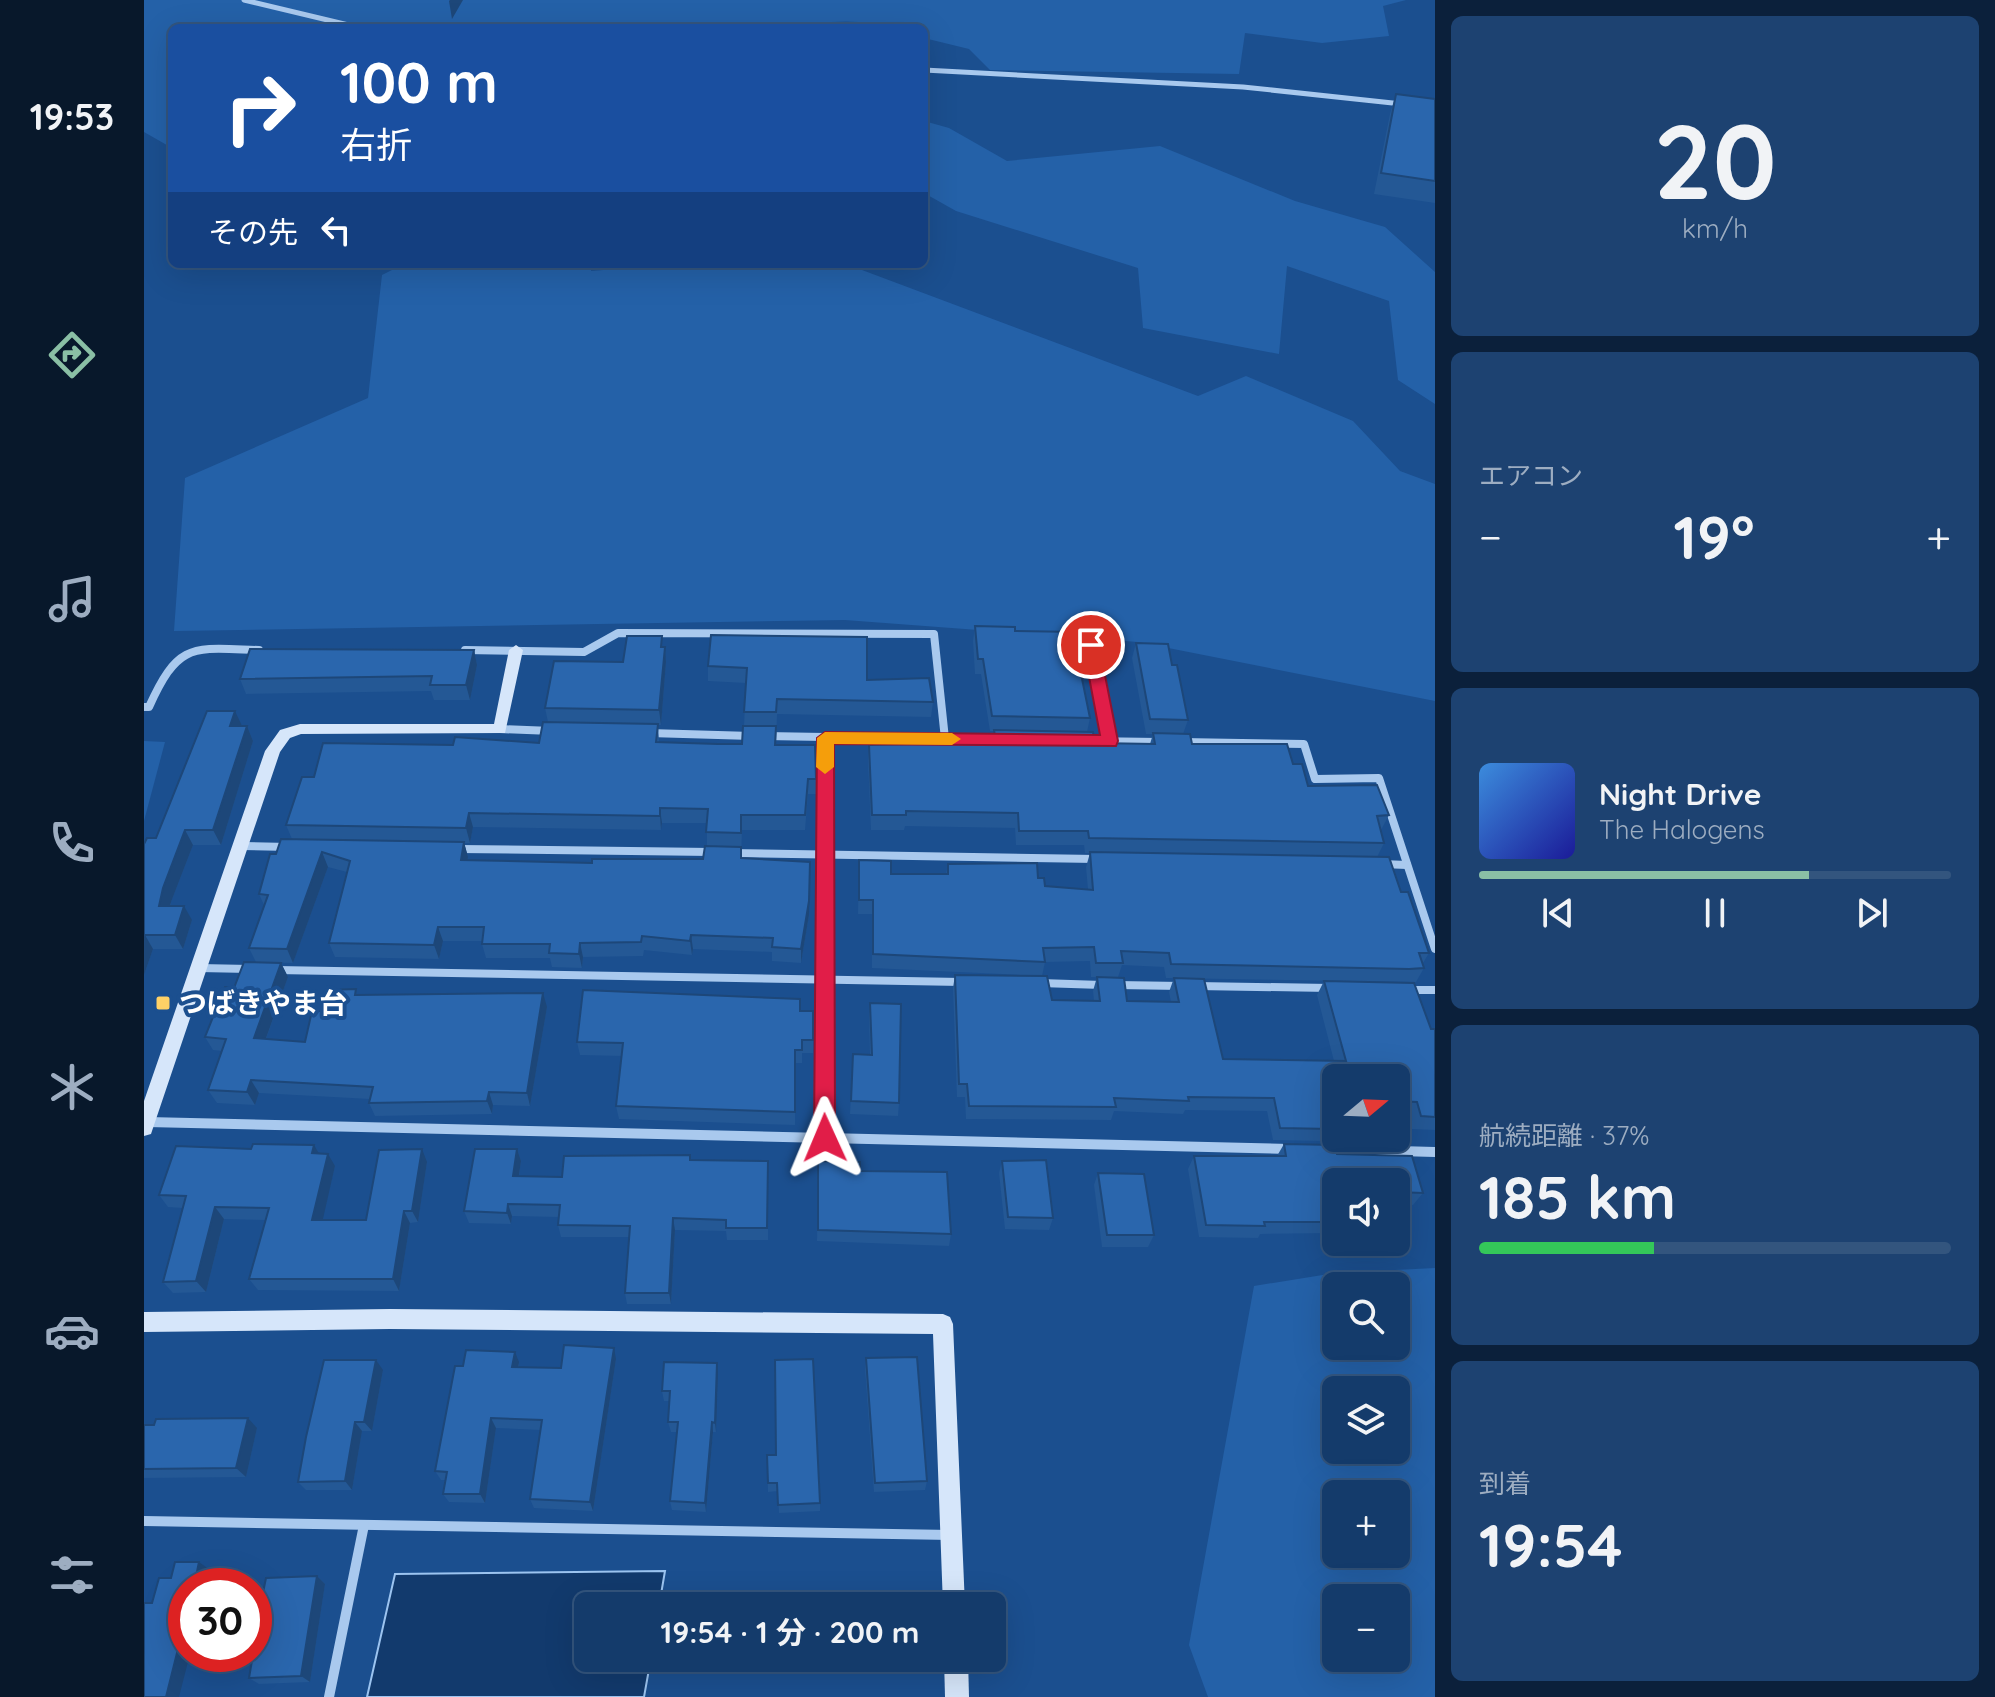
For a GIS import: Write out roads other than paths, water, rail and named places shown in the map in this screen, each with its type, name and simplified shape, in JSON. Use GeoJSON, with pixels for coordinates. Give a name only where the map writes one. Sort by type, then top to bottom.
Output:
{"type":"FeatureCollection","features":[{"type":"Feature","properties":{"kind":"street"},"geometry":{"type":"LineString","coordinates":[[244,0],[344,24]]}},
{"type":"Feature","properties":{"kind":"street"},"geometry":{"type":"LineString","coordinates":[[928,70],[1243,87],[1414,106]]}},
{"type":"Feature","properties":{"kind":"street"},"geometry":{"type":"LineString","coordinates":[[453,650],[584,652],[618,633],[934,634],[945,739]]}},
{"type":"Feature","properties":{"kind":"street"},"geometry":{"type":"LineString","coordinates":[[1091,645],[1110,741]]}},
{"type":"Feature","properties":{"kind":"street"},"geometry":{"type":"LineString","coordinates":[[144,707],[149,707],[165,669],[175,658],[195,649],[269,650]]}},
{"type":"Feature","properties":{"kind":"street"},"geometry":{"type":"LineString","coordinates":[[500,729],[516,650]]}},
{"type":"Feature","properties":{"kind":"street"},"geometry":{"type":"LineString","coordinates":[[562,731],[300,729],[285,734],[273,751],[145,1125],[1294,1149]]}},
{"type":"Feature","properties":{"kind":"street"},"geometry":{"type":"LineString","coordinates":[[640,733],[1020,740]]}},
{"type":"Feature","properties":{"kind":"street"},"geometry":{"type":"LineString","coordinates":[[825,738],[825,1138]]}},
{"type":"Feature","properties":{"kind":"street"},"geometry":{"type":"LineString","coordinates":[[1080,741],[1304,744],[1315,779],[1379,778],[1435,949]]}},
{"type":"Feature","properties":{"kind":"street"},"geometry":{"type":"LineString","coordinates":[[241,846],[304,847]]}},
{"type":"Feature","properties":{"kind":"street"},"geometry":{"type":"LineString","coordinates":[[446,849],[1108,859]]}},
{"type":"Feature","properties":{"kind":"street"},"geometry":{"type":"LineString","coordinates":[[1376,864],[1407,865]]}},
{"type":"Feature","properties":{"kind":"street"},"geometry":{"type":"LineString","coordinates":[[199,968],[980,982]]}},
{"type":"Feature","properties":{"kind":"street"},"geometry":{"type":"LineString","coordinates":[[1027,983],[1341,989]]}},
{"type":"Feature","properties":{"kind":"street"},"geometry":{"type":"LineString","coordinates":[[1404,990],[1435,990]]}},
{"type":"Feature","properties":{"kind":"street"},"geometry":{"type":"LineString","coordinates":[[1310,1149],[1435,1152]]}},
{"type":"Feature","properties":{"kind":"street"},"geometry":{"type":"LineString","coordinates":[[144,1322],[390,1319],[943,1324],[954,1592]]}},
{"type":"Feature","properties":{"kind":"street"},"geometry":{"type":"LineString","coordinates":[[144,1521],[952,1535]]}},
{"type":"Feature","properties":{"kind":"street"},"geometry":{"type":"LineString","coordinates":[[329,1697],[364,1525]]}},
{"type":"Feature","properties":{"kind":"street"},"geometry":{"type":"LineString","coordinates":[[956,1672],[957,1697]]}},
{"type":"Feature","properties":{"kind":"place","name":"つばきやま台"},"geometry":{"type":"Point","coordinates":[163,1003]}}]}
